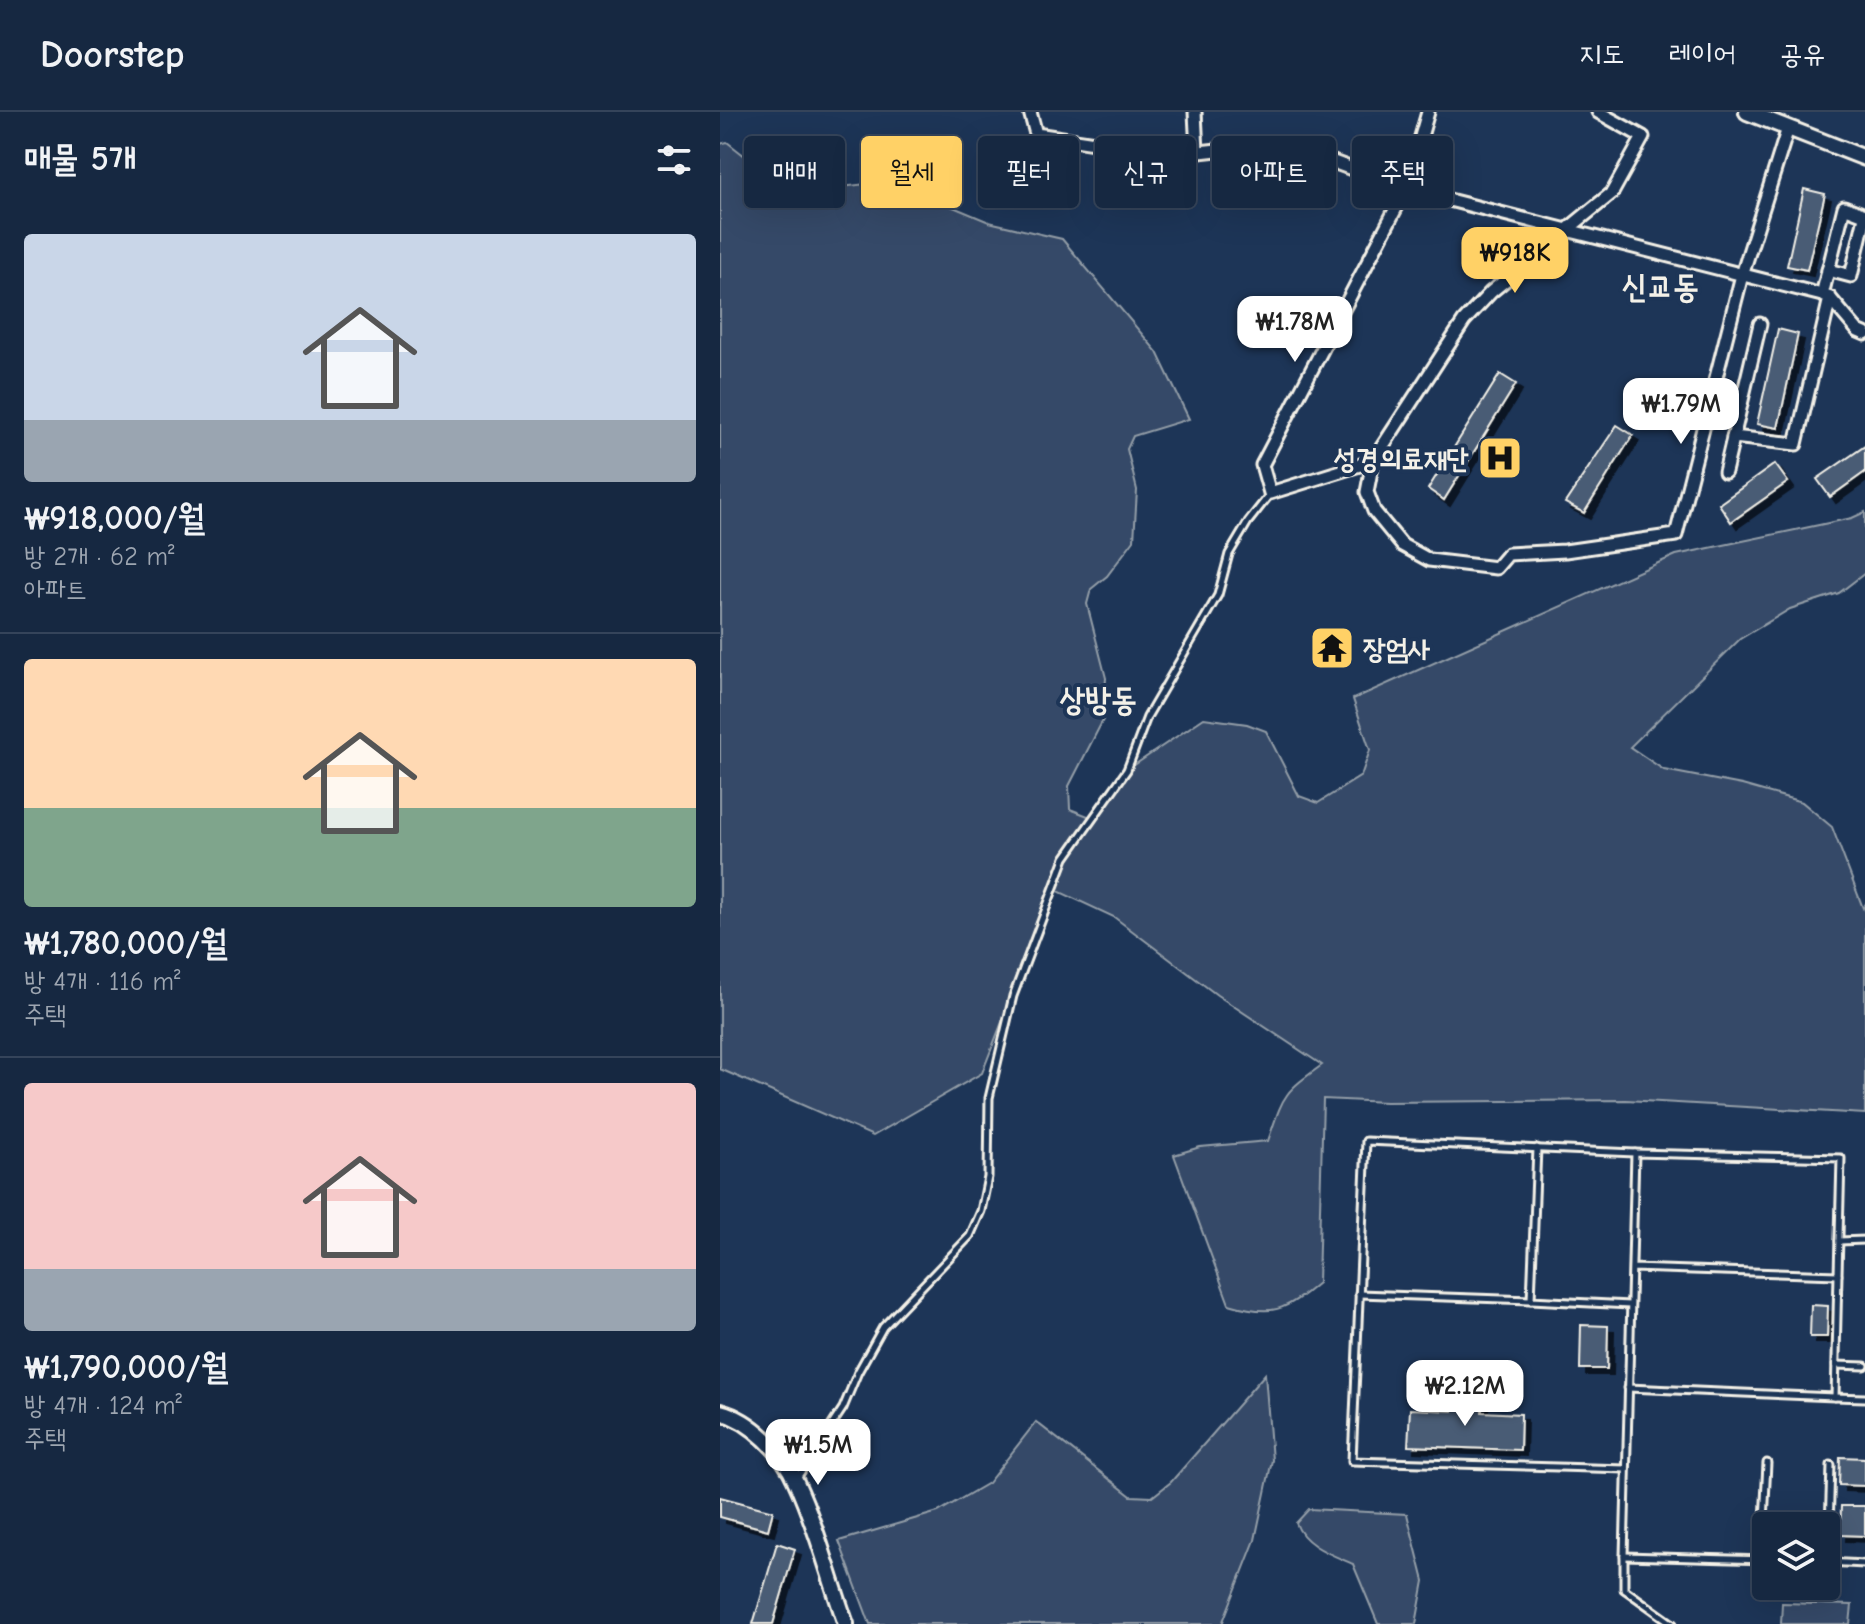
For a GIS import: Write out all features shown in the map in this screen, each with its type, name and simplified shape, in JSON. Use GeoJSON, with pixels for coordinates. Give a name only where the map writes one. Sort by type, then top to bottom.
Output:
{"type":"FeatureCollection","features":[{"type":"Feature","properties":{"kind":"street"},"geometry":{"type":"LineString","coordinates":[[1030,112],[1036,134],[1173,155],[1270,144],[1309,153],[1352,169]]}},
{"type":"Feature","properties":{"kind":"street"},"geometry":{"type":"LineString","coordinates":[[1195,112],[1197,152]]}},
{"type":"Feature","properties":{"kind":"street"},"geometry":{"type":"LineString","coordinates":[[1421,136],[1428,112]]}},
{"type":"Feature","properties":{"kind":"street"},"geometry":{"type":"LineString","coordinates":[[1598,112],[1643,137],[1612,193],[1491,292],[1464,321],[1373,461],[1367,492],[1374,511],[1402,545],[1429,560],[1496,568],[1508,554],[1565,551],[1676,535],[1742,275],[1788,128]]}},
{"type":"Feature","properties":{"kind":"street"},"geometry":{"type":"LineString","coordinates":[[1753,113],[1865,158]]}},
{"type":"Feature","properties":{"kind":"street"},"geometry":{"type":"LineString","coordinates":[[1453,201],[1826,296],[1858,331],[1865,334]]}},
{"type":"Feature","properties":{"kind":"street"},"geometry":{"type":"LineString","coordinates":[[1733,437],[1796,444],[1826,296],[1828,270],[1844,207],[1865,216],[1851,276],[1828,270]]}},
{"type":"Feature","properties":{"kind":"street"},"geometry":{"type":"LineString","coordinates":[[1373,461],[1270,493],[1262,465],[1396,208]]}},
{"type":"Feature","properties":{"kind":"street"},"geometry":{"type":"LineString","coordinates":[[1725,472],[1760,324]]}},
{"type":"Feature","properties":{"kind":"street"},"geometry":{"type":"LineString","coordinates":[[720,1412],[756,1431],[796,1480],[846,1624]]}},
{"type":"Feature","properties":{"kind":"lane"},"geometry":{"type":"LineString","coordinates":[[796,1480],[843,1408],[858,1372],[883,1327],[970,1236],[981,1211],[988,1177],[989,1098],[1013,996],[1065,858],[1127,770],[1147,717],[1218,595],[1229,554],[1270,493]]}},
{"type":"Feature","properties":{"kind":"lane"},"geometry":{"type":"LineString","coordinates":[[1626,1469],[1352,1461],[1366,1141],[1841,1158],[1835,1397]]}},
{"type":"Feature","properties":{"kind":"lane"},"geometry":{"type":"LineString","coordinates":[[1531,1300],[1537,1148]]}},
{"type":"Feature","properties":{"kind":"lane"},"geometry":{"type":"LineString","coordinates":[[1635,1153],[1624,1589],[1673,1624]]}},
{"type":"Feature","properties":{"kind":"lane"},"geometry":{"type":"LineString","coordinates":[[1839,1241],[1865,1240]]}},
{"type":"Feature","properties":{"kind":"lane"},"geometry":{"type":"LineString","coordinates":[[1632,1268],[1838,1275]]}},
{"type":"Feature","properties":{"kind":"lane"},"geometry":{"type":"LineString","coordinates":[[1359,1294],[1631,1305]]}},
{"type":"Feature","properties":{"kind":"lane"},"geometry":{"type":"LineString","coordinates":[[1836,1365],[1865,1366]]}},
{"type":"Feature","properties":{"kind":"lane"},"geometry":{"type":"LineString","coordinates":[[1628,1388],[1865,1398]]}},
{"type":"Feature","properties":{"kind":"lane"},"geometry":{"type":"LineString","coordinates":[[1765,1512],[1767,1463]]}},
{"type":"Feature","properties":{"kind":"lane"},"geometry":{"type":"LineString","coordinates":[[1829,1512],[1831,1465]]}},
{"type":"Feature","properties":{"kind":"lane"},"geometry":{"type":"LineString","coordinates":[[1624,1556],[1752,1560]]}},
{"type":"Feature","properties":{"kind":"lane"},"geometry":{"type":"LineString","coordinates":[[1840,1563],[1865,1564]]}},
{"type":"Feature","properties":{"kind":"shaded area"},"geometry":{"type":"Polygon","coordinates":[[[727,142],[744,155],[744,208],[845,208],[845,187],[861,185],[861,208],[956,208],[989,222],[1062,239],[1157,352],[1189,419],[1133,436],[1127,449],[1137,490],[1134,540],[1107,576],[1091,589],[1087,604],[1106,678],[1103,720],[1069,786],[1070,809],[1093,818],[1127,770],[1204,718],[1247,724],[1266,731],[1299,796],[1318,803],[1361,776],[1370,750],[1353,699],[1676,555],[1852,518],[1865,512],[1865,573],[1839,593],[1790,609],[1740,639],[1630,747],[1664,770],[1742,785],[1802,802],[1832,827],[1863,908],[1865,905],[1865,1114],[1626,1100],[1386,1102],[1323,1099],[1318,1283],[1287,1305],[1256,1310],[1229,1304],[1174,1155],[1200,1147],[1268,1141],[1286,1096],[1322,1065],[1217,995],[1114,917],[1054,889],[982,1073],[873,1136],[720,1069],[720,144],[727,142]]]}},
{"type":"Feature","properties":{"kind":"shaded area"},"geometry":{"type":"Polygon","coordinates":[[[1265,1374],[1272,1460],[1255,1540],[1222,1624],[870,1624],[839,1541],[938,1512],[988,1483],[1036,1422],[1131,1496],[1152,1497],[1171,1482],[1265,1374]]]}},
{"type":"Feature","properties":{"kind":"shaded area"},"geometry":{"type":"Polygon","coordinates":[[[1309,1509],[1407,1514],[1424,1581],[1416,1624],[1378,1624],[1353,1564],[1320,1549],[1300,1531],[1296,1523],[1309,1509]]]}},
{"type":"Feature","properties":{"kind":"shaded area"},"geometry":{"type":"Polygon","coordinates":[[[1782,1603],[1852,1605],[1850,1624],[1781,1624],[1782,1603]]]}},
{"type":"Feature","properties":{"kind":"building"},"geometry":{"type":"Polygon","coordinates":[[[1804,189],[1825,194],[1807,270],[1787,266],[1804,189]]]}},
{"type":"Feature","properties":{"kind":"building"},"geometry":{"type":"Polygon","coordinates":[[[1778,329],[1798,334],[1778,428],[1757,424],[1778,329]]]}},
{"type":"Feature","properties":{"kind":"building"},"geometry":{"type":"Polygon","coordinates":[[[1500,374],[1516,384],[1444,500],[1428,489],[1500,374]]]}},
{"type":"Feature","properties":{"kind":"building"},"geometry":{"type":"Polygon","coordinates":[[[1617,425],[1633,435],[1584,513],[1565,503],[1617,425]]]}},
{"type":"Feature","properties":{"kind":"building"},"geometry":{"type":"Polygon","coordinates":[[[1865,446],[1865,472],[1830,497],[1817,479],[1865,446]]]}},
{"type":"Feature","properties":{"kind":"building"},"geometry":{"type":"Polygon","coordinates":[[[1775,464],[1788,482],[1731,522],[1719,504],[1775,464]]]}},
{"type":"Feature","properties":{"kind":"building"},"geometry":{"type":"Polygon","coordinates":[[[1811,1305],[1828,1306],[1827,1337],[1810,1337],[1811,1305]]]}},
{"type":"Feature","properties":{"kind":"building"},"geometry":{"type":"Polygon","coordinates":[[[1581,1325],[1608,1326],[1607,1369],[1580,1369],[1581,1325]]]}},
{"type":"Feature","properties":{"kind":"building"},"geometry":{"type":"Polygon","coordinates":[[[1452,1401],[1482,1403],[1482,1412],[1521,1414],[1520,1450],[1408,1446],[1410,1409],[1452,1411],[1452,1401]]]}},
{"type":"Feature","properties":{"kind":"building"},"geometry":{"type":"Polygon","coordinates":[[[1840,1457],[1865,1458],[1865,1486],[1839,1485],[1840,1457]]]}},
{"type":"Feature","properties":{"kind":"building"},"geometry":{"type":"Polygon","coordinates":[[[720,1497],[773,1511],[768,1530],[720,1517],[720,1497]]]}},
{"type":"Feature","properties":{"kind":"building"},"geometry":{"type":"Polygon","coordinates":[[[1841,1506],[1865,1506],[1865,1536],[1840,1535],[1841,1506]]]}},
{"type":"Feature","properties":{"kind":"building"},"geometry":{"type":"Polygon","coordinates":[[[777,1543],[795,1549],[773,1624],[753,1624],[777,1543]]]}},
{"type":"Feature","properties":{"kind":"place","name":"성경의료재단"},"geometry":{"type":"Point","coordinates":[1500,458]}},
{"type":"Feature","properties":{"kind":"place","name":"장엄사"},"geometry":{"type":"Point","coordinates":[1332,648]}},
{"type":"Feature","properties":{"kind":"district","name":"신교동"},"geometry":{"type":"Point","coordinates":[1660,286]}},
{"type":"Feature","properties":{"kind":"district","name":"상방동"},"geometry":{"type":"Point","coordinates":[1098,699]}}]}
